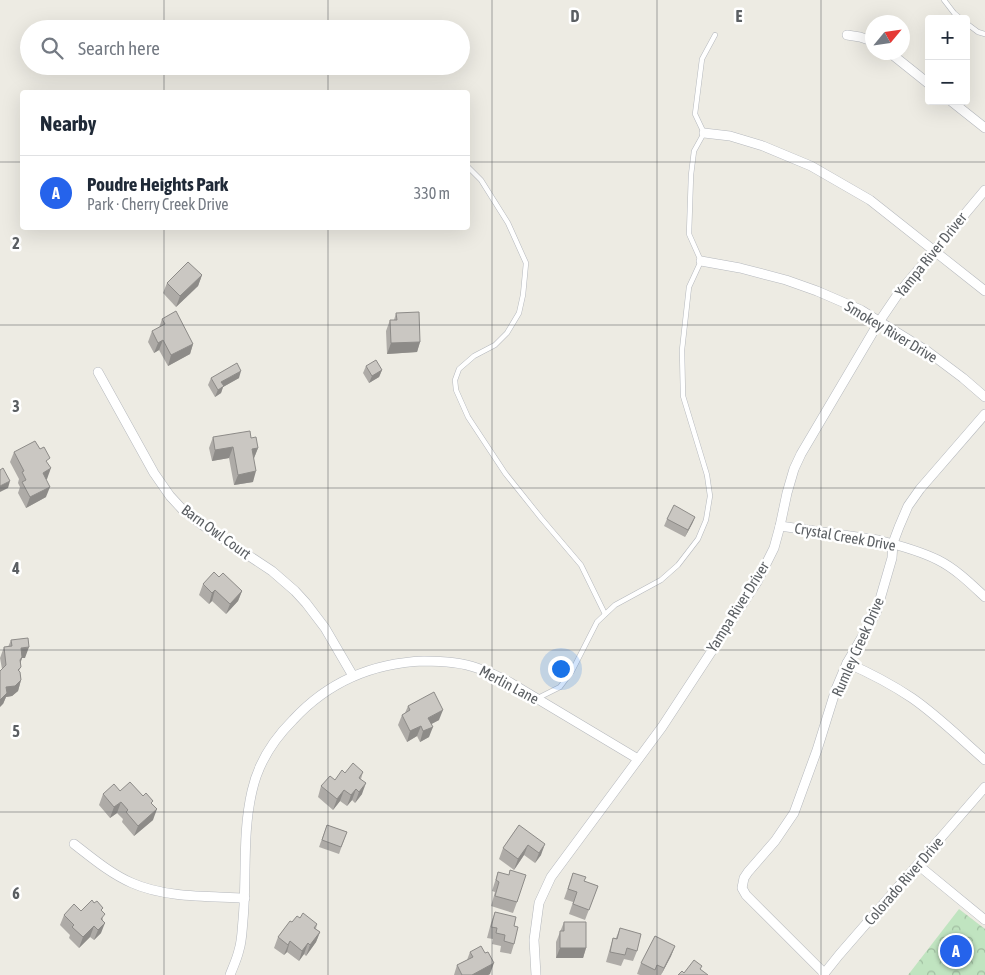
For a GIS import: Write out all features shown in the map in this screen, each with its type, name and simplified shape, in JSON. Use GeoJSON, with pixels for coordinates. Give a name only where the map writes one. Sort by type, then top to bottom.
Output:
{"type":"FeatureCollection","features":[{"type":"Feature","properties":{"kind":"street"},"geometry":{"type":"LineString","coordinates":[[847,35],[865,39]]}},
{"type":"Feature","properties":{"kind":"street"},"geometry":{"type":"LineString","coordinates":[[899,60],[925,81]]}},
{"type":"Feature","properties":{"kind":"street"},"geometry":{"type":"LineString","coordinates":[[956,105],[985,128]]}},
{"type":"Feature","properties":{"kind":"street"},"geometry":{"type":"LineString","coordinates":[[704,133],[730,136],[764,146],[811,166],[870,200],[985,291]]}},
{"type":"Feature","properties":{"kind":"street","name":"Yampa River Driver"},"geometry":{"type":"LineString","coordinates":[[536,975],[534,940],[539,903],[551,877],[662,727],[757,582],[774,548],[789,485],[801,454],[879,322],[898,294],[985,190]]}},
{"type":"Feature","properties":{"kind":"street","name":"Smokey River Drive"},"geometry":{"type":"LineString","coordinates":[[701,261],[740,268],[794,283],[860,310],[927,351],[985,397]]}},
{"type":"Feature","properties":{"kind":"street","name":"Barn Owl Court"},"geometry":{"type":"LineString","coordinates":[[98,372],[154,473],[170,496],[182,509],[201,524],[272,571],[295,591],[325,628],[353,676]]}},
{"type":"Feature","properties":{"kind":"street","name":"Rumley Creek Drive"},"geometry":{"type":"LineString","coordinates":[[824,974],[746,896],[742,888],[744,878],[775,841],[794,813],[817,750],[836,689],[847,663],[876,613],[892,558],[893,543],[908,506],[920,489],[985,414]]}},
{"type":"Feature","properties":{"kind":"street","name":"Crystal Creek Drive"},"geometry":{"type":"LineString","coordinates":[[780,526],[893,543],[939,561],[965,578],[985,597]]}},
{"type":"Feature","properties":{"kind":"street","name":"Merlin Lane"},"geometry":{"type":"LineString","coordinates":[[230,975],[240,949],[245,898],[247,813],[252,790],[264,760],[278,738],[302,710],[319,696],[353,676],[407,662],[447,662],[475,667],[511,683],[638,759]]}},
{"type":"Feature","properties":{"kind":"street"},"geometry":{"type":"LineString","coordinates":[[847,663],[875,676],[912,698],[950,728],[985,760]]}},
{"type":"Feature","properties":{"kind":"street","name":"Colorado River Drive"},"geometry":{"type":"LineString","coordinates":[[824,974],[985,787]]}},
{"type":"Feature","properties":{"kind":"street"},"geometry":{"type":"LineString","coordinates":[[74,844],[118,875],[149,889],[173,893],[245,898]]}},
{"type":"Feature","properties":{"kind":"street"},"geometry":{"type":"LineString","coordinates":[[918,865],[985,920]]}},
{"type":"Feature","properties":{"kind":"lane"},"geometry":{"type":"LineString","coordinates":[[944,0],[956,15]]}},
{"type":"Feature","properties":{"kind":"lane"},"geometry":{"type":"LineString","coordinates":[[970,26],[978,32],[985,34]]}},
{"type":"Feature","properties":{"kind":"lane"},"geometry":{"type":"LineString","coordinates":[[536,698],[560,688],[572,671],[597,622],[605,614],[615,605],[660,580],[678,566],[698,539],[706,520],[710,496],[707,475],[683,396],[682,350],[689,287],[701,261],[689,234],[691,174],[694,151],[704,133],[695,114],[702,59],[715,35]]}},
{"type":"Feature","properties":{"kind":"lane"},"geometry":{"type":"LineString","coordinates":[[470,169],[481,180],[508,223],[526,263],[519,313],[508,333],[495,345],[474,356],[459,369],[456,390],[468,417],[505,473],[540,518],[581,565],[605,614]]}},
{"type":"Feature","properties":{"kind":"green space"},"geometry":{"type":"Polygon","coordinates":[[[959,909],[985,929],[985,975],[908,975],[959,909]]]}},
{"type":"Feature","properties":{"kind":"building"},"geometry":{"type":"Polygon","coordinates":[[[188,262],[202,275],[180,296],[167,283],[188,262]]]}},
{"type":"Feature","properties":{"kind":"building"},"geometry":{"type":"Polygon","coordinates":[[[176,311],[193,344],[171,355],[163,340],[158,343],[152,331],[165,324],[162,319],[176,311]]]}},
{"type":"Feature","properties":{"kind":"building"},"geometry":{"type":"Polygon","coordinates":[[[419,312],[420,342],[391,343],[390,320],[397,320],[396,313],[419,312]]]}},
{"type":"Feature","properties":{"kind":"building"},"geometry":{"type":"Polygon","coordinates":[[[376,360],[382,370],[372,376],[366,366],[376,360]]]}},
{"type":"Feature","properties":{"kind":"building"},"geometry":{"type":"Polygon","coordinates":[[[237,363],[241,371],[221,382],[224,386],[218,390],[211,378],[237,363]]]}},
{"type":"Feature","properties":{"kind":"building"},"geometry":{"type":"Polygon","coordinates":[[[250,431],[251,438],[256,437],[258,448],[252,449],[256,471],[238,475],[233,447],[215,450],[213,437],[250,431]]]}},
{"type":"Feature","properties":{"kind":"building"},"geometry":{"type":"Polygon","coordinates":[[[35,441],[40,449],[44,447],[50,458],[46,461],[51,468],[43,473],[50,487],[30,497],[22,482],[26,480],[22,472],[24,471],[14,452],[35,441]]]}},
{"type":"Feature","properties":{"kind":"building"},"geometry":{"type":"Polygon","coordinates":[[[3,468],[10,481],[0,486],[0,470],[3,468]]]}},
{"type":"Feature","properties":{"kind":"building"},"geometry":{"type":"Polygon","coordinates":[[[674,505],[695,517],[688,530],[667,519],[674,505]]]}},
{"type":"Feature","properties":{"kind":"building"},"geometry":{"type":"Polygon","coordinates":[[[214,572],[219,577],[223,573],[242,591],[230,604],[215,590],[212,593],[203,584],[214,572]]]}},
{"type":"Feature","properties":{"kind":"building"},"geometry":{"type":"Polygon","coordinates":[[[28,638],[29,647],[21,648],[21,667],[18,670],[21,680],[15,686],[6,687],[7,693],[0,700],[0,671],[6,665],[4,647],[12,646],[11,640],[28,638]]]}},
{"type":"Feature","properties":{"kind":"building"},"geometry":{"type":"Polygon","coordinates":[[[434,692],[443,710],[428,718],[433,727],[423,731],[421,726],[410,731],[402,715],[410,710],[408,706],[434,692]]]}},
{"type":"Feature","properties":{"kind":"building"},"geometry":{"type":"Polygon","coordinates":[[[353,763],[363,772],[359,778],[366,783],[359,792],[356,789],[351,795],[344,790],[337,799],[321,786],[330,776],[335,780],[342,770],[345,773],[353,763]]]}},
{"type":"Feature","properties":{"kind":"building"},"geometry":{"type":"Polygon","coordinates":[[[130,782],[143,796],[146,793],[153,801],[151,803],[157,809],[138,826],[126,812],[128,810],[121,802],[114,807],[103,794],[114,784],[120,791],[130,782]]]}},
{"type":"Feature","properties":{"kind":"building"},"geometry":{"type":"Polygon","coordinates":[[[327,825],[347,832],[341,847],[322,840],[327,825]]]}},
{"type":"Feature","properties":{"kind":"building"},"geometry":{"type":"Polygon","coordinates":[[[519,825],[545,844],[539,853],[528,845],[518,859],[503,848],[519,825]]]}},
{"type":"Feature","properties":{"kind":"building"},"geometry":{"type":"Polygon","coordinates":[[[510,870],[526,875],[517,902],[495,896],[499,882],[496,880],[498,872],[509,875],[510,870]]]}},
{"type":"Feature","properties":{"kind":"building"},"geometry":{"type":"Polygon","coordinates":[[[573,873],[586,877],[584,881],[598,886],[589,910],[573,904],[577,892],[568,889],[573,873]]]}},
{"type":"Feature","properties":{"kind":"building"},"geometry":{"type":"Polygon","coordinates":[[[92,900],[94,903],[97,901],[103,908],[101,910],[105,914],[101,919],[105,923],[98,930],[94,926],[83,937],[72,927],[74,925],[64,915],[74,904],[81,911],[92,900]]]}},
{"type":"Feature","properties":{"kind":"building"},"geometry":{"type":"Polygon","coordinates":[[[495,912],[516,917],[514,926],[518,927],[514,944],[504,941],[505,935],[496,933],[497,928],[491,927],[495,912]]]}},
{"type":"Feature","properties":{"kind":"building"},"geometry":{"type":"Polygon","coordinates":[[[303,913],[317,924],[314,928],[320,932],[310,945],[308,943],[302,951],[290,941],[288,945],[278,937],[290,921],[292,922],[297,916],[300,918],[303,913]]]}},
{"type":"Feature","properties":{"kind":"building"},"geometry":{"type":"Polygon","coordinates":[[[564,922],[586,922],[586,948],[560,948],[560,931],[564,931],[564,922]]]}},
{"type":"Feature","properties":{"kind":"building"},"geometry":{"type":"Polygon","coordinates":[[[620,928],[641,934],[637,951],[627,948],[625,955],[610,952],[613,938],[617,939],[620,928]]]}},
{"type":"Feature","properties":{"kind":"building"},"geometry":{"type":"Polygon","coordinates":[[[655,936],[675,946],[664,968],[657,965],[655,970],[641,963],[655,936]]]}},
{"type":"Feature","properties":{"kind":"building"},"geometry":{"type":"Polygon","coordinates":[[[481,946],[485,953],[488,952],[494,963],[472,975],[462,975],[457,965],[473,957],[470,952],[481,946]]]}},
{"type":"Feature","properties":{"kind":"building"},"geometry":{"type":"Polygon","coordinates":[[[694,960],[702,966],[700,969],[708,975],[678,975],[682,971],[684,973],[694,960]]]}},
{"type":"Feature","properties":{"kind":"place","name":"Poudre Heights Park"},"geometry":{"type":"Point","coordinates":[956,951]}}]}
